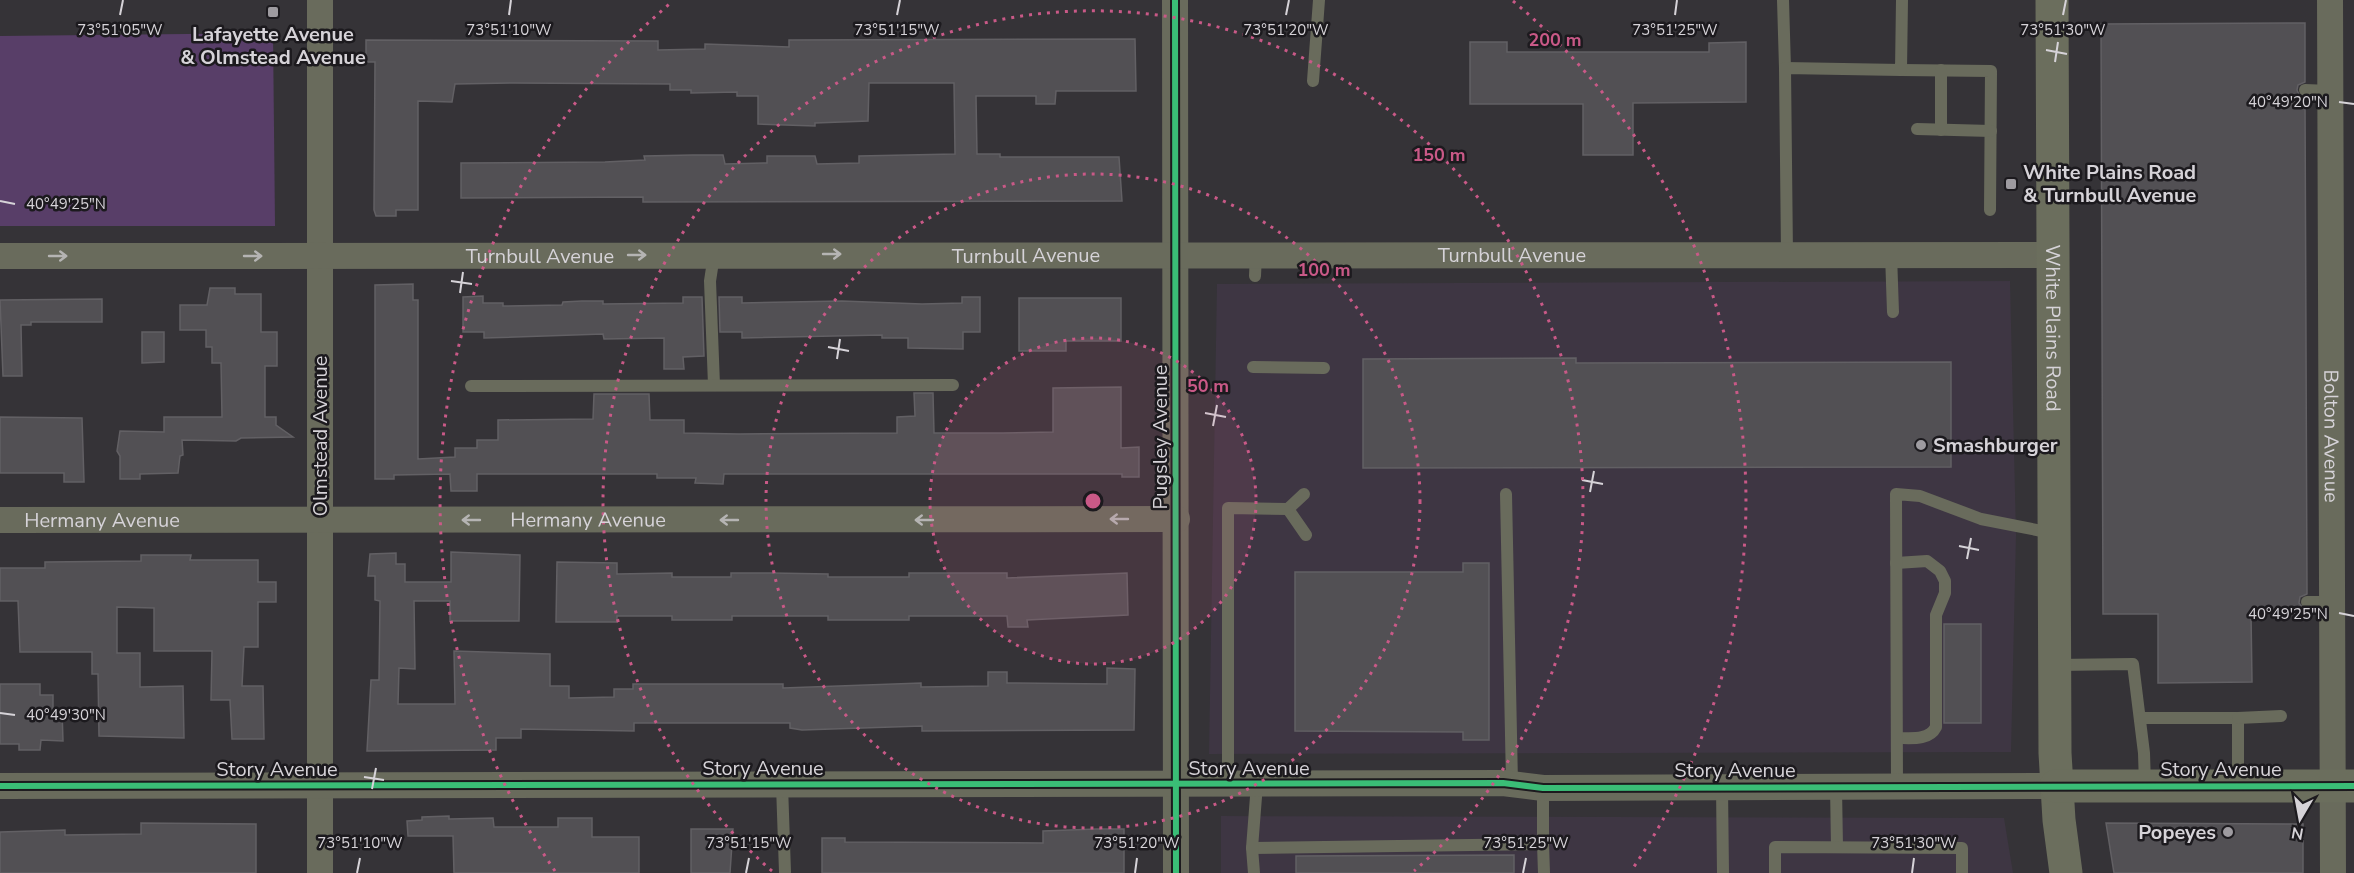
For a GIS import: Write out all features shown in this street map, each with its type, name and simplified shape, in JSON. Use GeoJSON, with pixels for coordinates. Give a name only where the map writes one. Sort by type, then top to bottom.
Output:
{"type":"FeatureCollection","features":[{"type":"Feature","properties":{"kind":"main road","name":"White Plains Road"},"geometry":{"type":"LineString","coordinates":[[2052,0],[2056,786],[2067,873]]}},
{"type":"Feature","properties":{"kind":"main road","name":"Story Avenue"},"geometry":{"type":"LineString","coordinates":[[2056,786],[2344,786]]}},
{"type":"Feature","properties":{"kind":"street","name":"Olmstead Avenue"},"geometry":{"type":"LineString","coordinates":[[320,0],[320,873]]}},
{"type":"Feature","properties":{"kind":"street","name":"Pugsley Avenue"},"geometry":{"type":"LineString","coordinates":[[1175,0],[1178,519],[1176,873]]}},
{"type":"Feature","properties":{"kind":"street","name":"Bolton Avenue"},"geometry":{"type":"LineString","coordinates":[[2330,0],[2318,90],[2333,602],[2344,786],[2333,873]]}},
{"type":"Feature","properties":{"kind":"street","name":"Turnbull Avenue"},"geometry":{"type":"LineString","coordinates":[[0,256],[1176,254],[1256,265],[1787,255],[2052,255]]}},
{"type":"Feature","properties":{"kind":"street","name":"Hermany Avenue"},"geometry":{"type":"LineString","coordinates":[[0,520],[1178,519]]}},
{"type":"Feature","properties":{"kind":"street","name":"Story Avenue"},"geometry":{"type":"LineString","coordinates":[[0,786],[1512,783],[1543,788],[2056,786]]}},
{"type":"Feature","properties":{"kind":"lane"},"geometry":{"type":"LineString","coordinates":[[1313,81],[1319,0]]}},
{"type":"Feature","properties":{"kind":"lane"},"geometry":{"type":"LineString","coordinates":[[1783,0],[1787,255]]}},
{"type":"Feature","properties":{"kind":"lane"},"geometry":{"type":"LineString","coordinates":[[1901,70],[1902,0]]}},
{"type":"Feature","properties":{"kind":"lane"},"geometry":{"type":"LineString","coordinates":[[1785,68],[1991,71],[1990,210]]}},
{"type":"Feature","properties":{"kind":"lane"},"geometry":{"type":"LineString","coordinates":[[1941,70],[1941,130]]}},
{"type":"Feature","properties":{"kind":"lane"},"geometry":{"type":"LineString","coordinates":[[1917,129],[1991,131]]}},
{"type":"Feature","properties":{"kind":"lane"},"geometry":{"type":"LineString","coordinates":[[1891,254],[1893,312]]}},
{"type":"Feature","properties":{"kind":"lane"},"geometry":{"type":"LineString","coordinates":[[714,255],[711,281],[714,385]]}},
{"type":"Feature","properties":{"kind":"lane"},"geometry":{"type":"LineString","coordinates":[[1253,367],[1324,368]]}},
{"type":"Feature","properties":{"kind":"lane"},"geometry":{"type":"LineString","coordinates":[[471,386],[953,385]]}},
{"type":"Feature","properties":{"kind":"lane"},"geometry":{"type":"LineString","coordinates":[[1228,784],[1228,508],[1288,509],[1304,494]]}},
{"type":"Feature","properties":{"kind":"lane"},"geometry":{"type":"LineString","coordinates":[[1506,494],[1512,783]]}},
{"type":"Feature","properties":{"kind":"lane"},"geometry":{"type":"LineString","coordinates":[[1897,786],[1896,494],[1920,496],[1981,519],[2054,533]]}},
{"type":"Feature","properties":{"kind":"lane"},"geometry":{"type":"LineString","coordinates":[[1288,509],[1306,536]]}},
{"type":"Feature","properties":{"kind":"lane"},"geometry":{"type":"LineString","coordinates":[[1896,563],[1922,560],[1931,563],[1943,575],[1946,588],[1936,615],[1936,727],[1933,733],[1923,737],[1897,738]]}},
{"type":"Feature","properties":{"kind":"lane"},"geometry":{"type":"LineString","coordinates":[[2307,602],[2333,602]]}},
{"type":"Feature","properties":{"kind":"lane"},"geometry":{"type":"LineString","coordinates":[[2055,665],[2133,664],[2145,786]]}},
{"type":"Feature","properties":{"kind":"lane"},"geometry":{"type":"LineString","coordinates":[[2140,718],[2281,716]]}},
{"type":"Feature","properties":{"kind":"lane"},"geometry":{"type":"LineString","coordinates":[[2238,718],[2238,786]]}},
{"type":"Feature","properties":{"kind":"lane"},"geometry":{"type":"LineString","coordinates":[[1254,873],[1252,848],[1257,784]]}},
{"type":"Feature","properties":{"kind":"lane"},"geometry":{"type":"LineString","coordinates":[[782,785],[785,872]]}},
{"type":"Feature","properties":{"kind":"lane"},"geometry":{"type":"LineString","coordinates":[[1722,787],[1723,873]]}},
{"type":"Feature","properties":{"kind":"lane"},"geometry":{"type":"LineString","coordinates":[[1836,787],[1837,848]]}},
{"type":"Feature","properties":{"kind":"lane"},"geometry":{"type":"LineString","coordinates":[[1543,788],[1544,873]]}},
{"type":"Feature","properties":{"kind":"lane"},"geometry":{"type":"LineString","coordinates":[[1252,848],[1543,844]]}},
{"type":"Feature","properties":{"kind":"lane"},"geometry":{"type":"LineString","coordinates":[[1775,873],[1775,847],[1962,848],[1962,873]]}},
{"type":"Feature","properties":{"kind":"shaded area"},"geometry":{"type":"Polygon","coordinates":[[[273,33],[275,226],[0,226],[0,36],[273,33]]]}},
{"type":"Feature","properties":{"kind":"shaded area"},"geometry":{"type":"Polygon","coordinates":[[[2010,281],[2016,535],[2011,752],[1209,754],[1217,284],[2010,281]]]}},
{"type":"Feature","properties":{"kind":"shaded area"},"geometry":{"type":"Polygon","coordinates":[[[1221,816],[2004,818],[2013,873],[1221,873],[1221,816]]]}},
{"type":"Feature","properties":{"kind":"building"},"geometry":{"type":"Polygon","coordinates":[[[2305,23],[2305,82],[2298,85],[2297,90],[2300,97],[2305,98],[2307,594],[2300,597],[2299,603],[2307,613],[2251,613],[2252,682],[2158,683],[2158,614],[2103,614],[2101,24],[2305,23]]]}},
{"type":"Feature","properties":{"kind":"building"},"geometry":{"type":"Polygon","coordinates":[[[1135,39],[1136,91],[1056,91],[1055,104],[1036,104],[1036,96],[976,96],[977,154],[1000,154],[1000,157],[1119,157],[1122,201],[643,202],[643,197],[461,198],[461,163],[605,162],[645,160],[644,156],[723,155],[725,164],[767,163],[767,156],[815,156],[817,164],[859,163],[859,156],[955,154],[954,83],[869,83],[868,121],[815,123],[815,126],[758,124],[758,96],[737,96],[737,92],[691,93],[691,90],[670,90],[670,84],[514,83],[455,84],[452,102],[418,101],[418,210],[396,210],[396,216],[376,216],[374,210],[375,62],[366,62],[366,40],[658,41],[658,50],[705,49],[705,44],[789,47],[789,40],[1135,39]]]}},
{"type":"Feature","properties":{"kind":"building"},"geometry":{"type":"Polygon","coordinates":[[[1470,42],[1507,42],[1507,52],[1709,52],[1709,43],[1746,42],[1746,102],[1633,103],[1633,155],[1583,155],[1583,104],[1470,104],[1470,42]]]}},
{"type":"Feature","properties":{"kind":"building"},"geometry":{"type":"Polygon","coordinates":[[[413,284],[413,300],[418,300],[418,459],[455,457],[455,448],[477,448],[477,440],[498,440],[498,420],[593,419],[594,394],[649,394],[650,420],[684,420],[684,433],[739,434],[897,433],[897,417],[915,416],[914,393],[933,393],[934,433],[1003,433],[1053,432],[1053,388],[1121,387],[1121,448],[1139,447],[1139,477],[1122,477],[1122,474],[724,474],[723,484],[695,483],[696,478],[657,478],[657,474],[477,474],[477,491],[451,491],[450,474],[394,475],[394,479],[375,479],[375,285],[413,284]]]}},
{"type":"Feature","properties":{"kind":"building"},"geometry":{"type":"Polygon","coordinates":[[[210,288],[235,288],[235,294],[261,294],[261,332],[277,332],[277,366],[265,366],[265,417],[276,417],[276,425],[293,437],[241,438],[236,441],[182,440],[183,455],[180,456],[178,473],[140,474],[140,479],[120,479],[120,456],[117,451],[120,431],[164,432],[164,417],[222,417],[221,363],[212,363],[212,347],[206,347],[206,330],[180,330],[180,305],[207,305],[210,288]]]}},
{"type":"Feature","properties":{"kind":"building"},"geometry":{"type":"Polygon","coordinates":[[[483,296],[483,303],[503,303],[503,306],[562,305],[563,302],[582,301],[603,301],[603,304],[683,303],[683,297],[702,297],[704,356],[683,357],[684,369],[664,369],[664,338],[604,339],[603,334],[484,338],[484,332],[463,332],[463,297],[483,296]]]}},
{"type":"Feature","properties":{"kind":"building"},"geometry":{"type":"Polygon","coordinates":[[[719,297],[742,297],[742,303],[842,301],[922,304],[962,303],[962,297],[980,297],[980,332],[963,332],[963,349],[908,348],[908,338],[882,338],[882,335],[742,338],[742,332],[720,332],[719,297]]]}},
{"type":"Feature","properties":{"kind":"building"},"geometry":{"type":"Polygon","coordinates":[[[1019,298],[1121,298],[1121,341],[1066,341],[1066,351],[1019,351],[1019,298]]]}},
{"type":"Feature","properties":{"kind":"building"},"geometry":{"type":"Polygon","coordinates":[[[102,299],[102,322],[31,322],[31,325],[21,325],[22,376],[3,376],[0,300],[102,299]]]}},
{"type":"Feature","properties":{"kind":"building"},"geometry":{"type":"Polygon","coordinates":[[[142,332],[164,332],[164,362],[142,363],[142,332]]]}},
{"type":"Feature","properties":{"kind":"building"},"geometry":{"type":"Polygon","coordinates":[[[1576,358],[1576,363],[1951,362],[1951,467],[1363,468],[1363,359],[1576,358]]]}},
{"type":"Feature","properties":{"kind":"building"},"geometry":{"type":"Polygon","coordinates":[[[0,417],[82,418],[84,482],[64,482],[64,473],[0,473],[0,417]]]}},
{"type":"Feature","properties":{"kind":"building"},"geometry":{"type":"Polygon","coordinates":[[[451,552],[520,555],[519,621],[450,621],[450,601],[414,601],[415,669],[399,668],[398,704],[455,704],[454,651],[550,654],[550,686],[569,686],[569,698],[614,697],[614,689],[633,689],[633,684],[783,684],[783,688],[921,683],[921,687],[988,686],[988,672],[1007,672],[1007,683],[1107,684],[1107,668],[1135,669],[1134,730],[922,731],[922,726],[802,730],[790,728],[790,723],[634,723],[634,731],[521,729],[521,738],[496,738],[496,750],[367,751],[371,680],[379,680],[380,601],[375,600],[375,576],[368,576],[370,554],[396,553],[396,564],[405,564],[405,582],[451,582],[451,552]]]}},
{"type":"Feature","properties":{"kind":"building"},"geometry":{"type":"Polygon","coordinates":[[[141,555],[191,555],[190,560],[258,560],[258,582],[276,582],[276,602],[258,602],[258,647],[244,647],[242,686],[263,686],[264,739],[232,739],[230,700],[211,700],[212,651],[154,651],[154,608],[117,607],[117,653],[140,653],[140,687],[183,686],[184,738],[99,736],[98,674],[92,674],[92,652],[20,652],[18,601],[0,601],[0,568],[45,568],[45,562],[141,561],[141,555]]]}},
{"type":"Feature","properties":{"kind":"building"},"geometry":{"type":"Polygon","coordinates":[[[557,562],[617,563],[617,574],[672,573],[672,577],[731,577],[731,573],[828,574],[828,577],[909,577],[909,573],[1007,573],[1007,578],[1127,573],[1128,615],[1027,620],[1028,627],[1008,627],[1007,616],[909,616],[909,620],[828,620],[828,616],[732,616],[732,620],[672,620],[672,616],[617,616],[617,622],[556,622],[557,562]]]}},
{"type":"Feature","properties":{"kind":"building"},"geometry":{"type":"Polygon","coordinates":[[[1463,563],[1489,563],[1489,740],[1463,740],[1463,732],[1295,731],[1295,572],[1463,572],[1463,563]]]}},
{"type":"Feature","properties":{"kind":"building"},"geometry":{"type":"Polygon","coordinates":[[[1944,624],[1981,624],[1981,723],[1944,723],[1944,624]]]}},
{"type":"Feature","properties":{"kind":"building"},"geometry":{"type":"Polygon","coordinates":[[[0,684],[40,684],[40,695],[53,695],[53,710],[62,710],[63,741],[41,740],[40,750],[19,750],[19,744],[0,744],[0,684]]]}},
{"type":"Feature","properties":{"kind":"building"},"geometry":{"type":"Polygon","coordinates":[[[449,816],[449,819],[493,818],[494,827],[558,827],[558,818],[592,818],[592,837],[639,837],[639,873],[454,873],[453,836],[408,836],[407,821],[422,820],[422,817],[449,816]]]}},
{"type":"Feature","properties":{"kind":"building"},"geometry":{"type":"Polygon","coordinates":[[[141,823],[256,824],[256,873],[0,873],[0,832],[65,830],[65,835],[141,834],[141,823]]]}},
{"type":"Feature","properties":{"kind":"building"},"geometry":{"type":"Polygon","coordinates":[[[2106,823],[2303,824],[2303,873],[2114,873],[2106,823]]]}},
{"type":"Feature","properties":{"kind":"building"},"geometry":{"type":"Polygon","coordinates":[[[691,829],[733,829],[730,873],[691,873],[691,829]]]}},
{"type":"Feature","properties":{"kind":"building"},"geometry":{"type":"Polygon","coordinates":[[[1124,829],[1124,873],[822,873],[822,838],[845,838],[845,842],[1043,843],[1043,831],[1124,829]]]}},
{"type":"Feature","properties":{"kind":"building"},"geometry":{"type":"Polygon","coordinates":[[[1514,855],[1514,873],[1296,873],[1296,856],[1514,855]]]}},
{"type":"Feature","properties":{"kind":"cycle path"},"geometry":{"type":"LineString","coordinates":[[1175,0],[1176,873]]}},
{"type":"Feature","properties":{"kind":"cycle path"},"geometry":{"type":"LineString","coordinates":[[0,786],[1503,783],[1543,788],[2354,786]]}},
{"type":"Feature","properties":{"kind":"place","name":"Lafayette Avenue & Olmstead Avenue"},"geometry":{"type":"Point","coordinates":[273,12]}},
{"type":"Feature","properties":{"kind":"place","name":"White Plains Road & Turnbull Avenue"},"geometry":{"type":"Point","coordinates":[2011,184]}},
{"type":"Feature","properties":{"kind":"place","name":"Smashburger"},"geometry":{"type":"Point","coordinates":[1921,445]}},
{"type":"Feature","properties":{"kind":"place","name":"Popeyes"},"geometry":{"type":"Point","coordinates":[2228,832]}}]}
